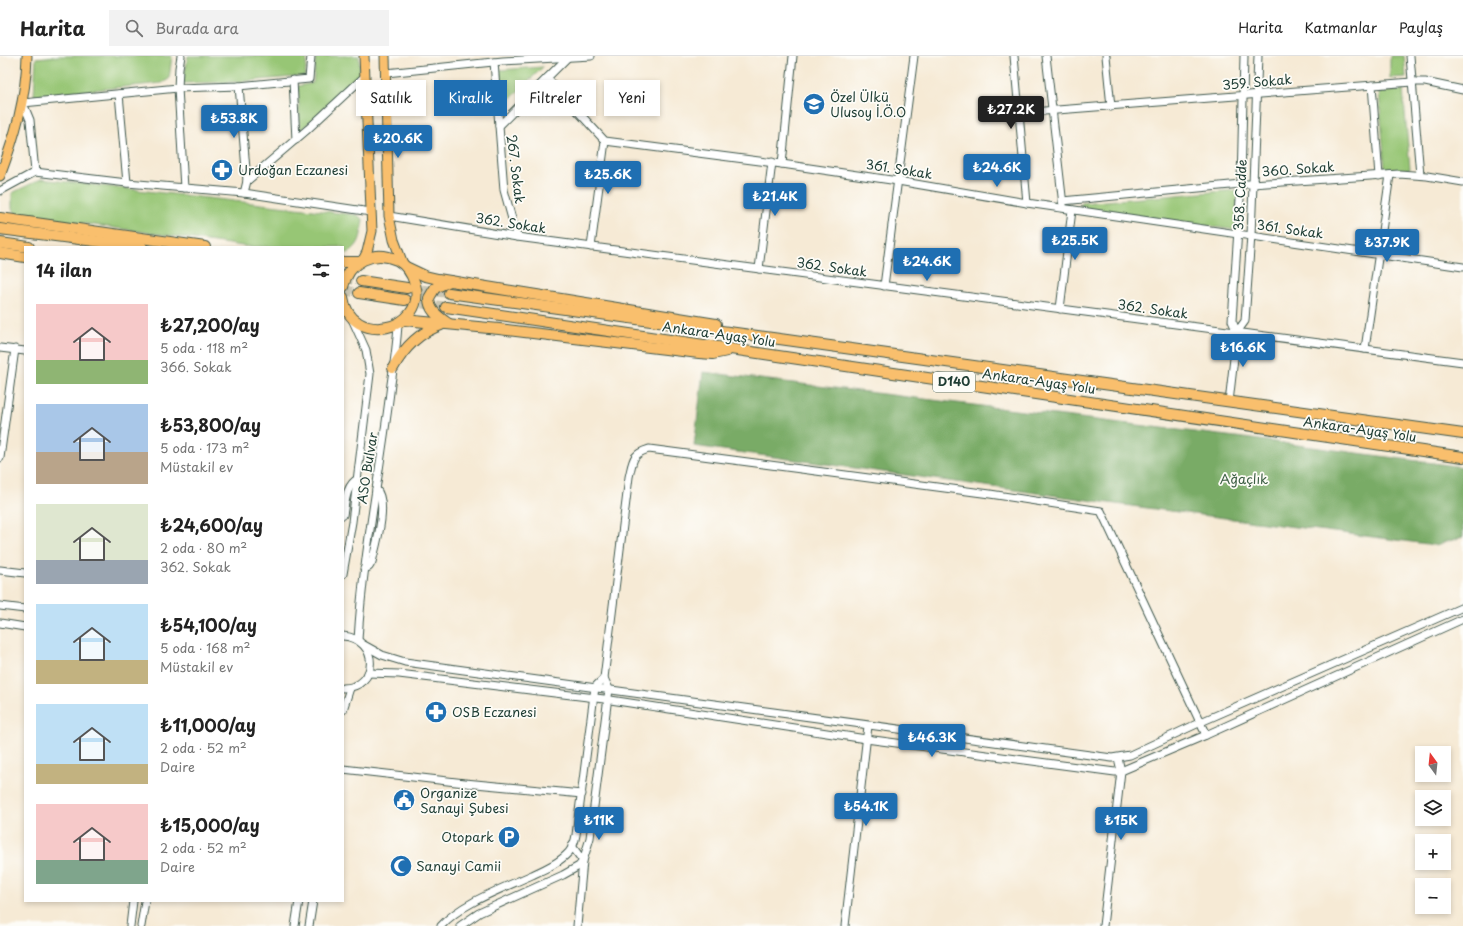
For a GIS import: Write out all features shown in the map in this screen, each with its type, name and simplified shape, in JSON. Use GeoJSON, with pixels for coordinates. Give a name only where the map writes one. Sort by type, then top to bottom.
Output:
{"type":"FeatureCollection","features":[{"type":"Feature","properties":{"kind":"highway"},"geometry":{"type":"LineString","coordinates":[[0,218],[198,246]]}},
{"type":"Feature","properties":{"kind":"highway"},"geometry":{"type":"LineString","coordinates":[[0,229],[134,246]]}},
{"type":"Feature","properties":{"kind":"highway"},"geometry":{"type":"LineString","coordinates":[[0,243],[24,246]]}},
{"type":"Feature","properties":{"kind":"highway"},"geometry":{"type":"LineString","coordinates":[[0,253],[24,257]]}},
{"type":"Feature","properties":{"kind":"highway"},"geometry":{"type":"LineString","coordinates":[[344,262],[361,261],[376,256],[384,256],[392,258],[424,276],[723,325],[732,328],[740,334]]}},
{"type":"Feature","properties":{"kind":"highway"},"geometry":{"type":"LineString","coordinates":[[344,282],[349,271],[361,261]]}},
{"type":"Feature","properties":{"kind":"highway"},"geometry":{"type":"LineString","coordinates":[[401,322],[412,308],[416,294],[414,279],[404,266]]}},
{"type":"Feature","properties":{"kind":"highway"},"geometry":{"type":"LineString","coordinates":[[361,281],[407,288]]}},
{"type":"Feature","properties":{"kind":"highway"},"geometry":{"type":"LineString","coordinates":[[447,324],[431,310],[429,298],[435,288],[450,281]]}},
{"type":"Feature","properties":{"kind":"highway"},"geometry":{"type":"LineString","coordinates":[[359,293],[405,300]]}},
{"type":"Feature","properties":{"kind":"highway","name":"Ankara-Ayaş Yolu"},"geometry":{"type":"LineString","coordinates":[[449,293],[1463,434]]}},
{"type":"Feature","properties":{"kind":"highway"},"geometry":{"type":"LineString","coordinates":[[344,301],[348,313],[360,324],[373,328],[386,328],[401,322],[447,324],[699,353],[714,354],[732,349]]}},
{"type":"Feature","properties":{"kind":"highway","name":"Ankara-Ayaş Yolu"},"geometry":{"type":"LineString","coordinates":[[446,307],[1463,457]]}},
{"type":"Feature","properties":{"kind":"highway"},"geometry":{"type":"LineString","coordinates":[[393,368],[412,342],[431,330],[447,324]]}},
{"type":"Feature","properties":{"kind":"main road"},"geometry":{"type":"LineString","coordinates":[[0,176],[19,121],[23,103],[27,56]]}},
{"type":"Feature","properties":{"kind":"main road"},"geometry":{"type":"LineString","coordinates":[[361,261],[367,252],[371,239],[364,56]]}},
{"type":"Feature","properties":{"kind":"main road"},"geometry":{"type":"LineString","coordinates":[[385,56],[389,216],[394,240],[404,266]]}},
{"type":"Feature","properties":{"kind":"street"},"geometry":{"type":"LineString","coordinates":[[181,56],[178,88],[184,188]]}},
{"type":"Feature","properties":{"kind":"street"},"geometry":{"type":"LineString","coordinates":[[35,172],[30,120],[23,103],[178,88],[239,86],[309,78],[311,56]]}},
{"type":"Feature","properties":{"kind":"street"},"geometry":{"type":"LineString","coordinates":[[386,73],[494,62],[591,56]]}},
{"type":"Feature","properties":{"kind":"street"},"geometry":{"type":"LineString","coordinates":[[782,164],[793,56]]}},
{"type":"Feature","properties":{"kind":"street"},"geometry":{"type":"LineString","coordinates":[[884,286],[914,56]]}},
{"type":"Feature","properties":{"kind":"street"},"geometry":{"type":"LineString","coordinates":[[1014,56],[1027,203]]}},
{"type":"Feature","properties":{"kind":"street"},"geometry":{"type":"LineString","coordinates":[[1046,56],[1063,205]]}},
{"type":"Feature","properties":{"kind":"street"},"geometry":{"type":"LineString","coordinates":[[1106,56],[1111,107]]}},
{"type":"Feature","properties":{"kind":"street","name":"358. Cadde"},"geometry":{"type":"LineString","coordinates":[[1237,332],[1232,321],[1241,184],[1244,56]]}},
{"type":"Feature","properties":{"kind":"street","name":"358. Cadde"},"geometry":{"type":"LineString","coordinates":[[1229,402],[1237,332],[1245,321],[1251,235],[1258,56]]}},
{"type":"Feature","properties":{"kind":"street"},"geometry":{"type":"LineString","coordinates":[[1410,56],[1420,175]]}},
{"type":"Feature","properties":{"kind":"street","name":"267. Sokak"},"geometry":{"type":"LineString","coordinates":[[499,126],[567,57]]}},
{"type":"Feature","properties":{"kind":"street","name":"267. Sokak"},"geometry":{"type":"LineString","coordinates":[[494,62],[504,190],[517,237]]}},
{"type":"Feature","properties":{"kind":"street"},"geometry":{"type":"LineString","coordinates":[[247,182],[296,140],[365,76]]}},
{"type":"Feature","properties":{"kind":"street"},"geometry":{"type":"LineString","coordinates":[[547,78],[605,141],[591,247]]}},
{"type":"Feature","properties":{"kind":"street"},"geometry":{"type":"LineString","coordinates":[[292,80],[296,140]]}},
{"type":"Feature","properties":{"kind":"street","name":"359. Sokak"},"geometry":{"type":"LineString","coordinates":[[1019,113],[1111,107],[1412,82],[1425,82],[1463,90]]}},
{"type":"Feature","properties":{"kind":"street"},"geometry":{"type":"LineString","coordinates":[[1372,85],[1379,176]]}},
{"type":"Feature","properties":{"kind":"street"},"geometry":{"type":"LineString","coordinates":[[239,86],[247,182],[244,193]]}},
{"type":"Feature","properties":{"kind":"street"},"geometry":{"type":"LineString","coordinates":[[119,94],[127,184]]}},
{"type":"Feature","properties":{"kind":"street","name":"361. Sokak"},"geometry":{"type":"LineString","coordinates":[[605,141],[772,162],[898,181],[1027,203],[1063,205],[1072,210],[1463,267]]}},
{"type":"Feature","properties":{"kind":"street"},"geometry":{"type":"LineString","coordinates":[[759,269],[772,162]]}},
{"type":"Feature","properties":{"kind":"street"},"geometry":{"type":"LineString","coordinates":[[0,191],[35,172],[127,184],[244,193],[371,212]]}},
{"type":"Feature","properties":{"kind":"street"},"geometry":{"type":"LineString","coordinates":[[1365,349],[1390,175]]}},
{"type":"Feature","properties":{"kind":"street","name":"360. Sokak"},"geometry":{"type":"LineString","coordinates":[[1063,205],[1241,184],[1390,175],[1420,175],[1463,182]]}},
{"type":"Feature","properties":{"kind":"street"},"geometry":{"type":"LineString","coordinates":[[1060,309],[1072,210]]}},
{"type":"Feature","properties":{"kind":"street","name":"362. Sokak"},"geometry":{"type":"LineString","coordinates":[[389,216],[517,237],[1463,362]]}},
{"type":"Feature","properties":{"kind":"street","name":"ASO Bulvar"},"geometry":{"type":"LineString","coordinates":[[344,563],[358,479],[370,374],[366,350],[348,313]]}},
{"type":"Feature","properties":{"kind":"street","name":"ASO Bulvar"},"geometry":{"type":"LineString","coordinates":[[358,640],[364,569],[401,322]]}},
{"type":"Feature","properties":{"kind":"street"},"geometry":{"type":"LineString","coordinates":[[0,348],[24,351]]}},
{"type":"Feature","properties":{"kind":"street"},"geometry":{"type":"LineString","coordinates":[[0,458],[15,350]]}},
{"type":"Feature","properties":{"kind":"street"},"geometry":{"type":"LineString","coordinates":[[577,926],[583,862],[590,838],[608,700],[609,689],[604,678],[629,477],[638,452],[649,449],[990,494],[1101,511],[1206,735]]}},
{"type":"Feature","properties":{"kind":"street"},"geometry":{"type":"LineString","coordinates":[[344,509],[346,497],[351,485],[358,479]]}},
{"type":"Feature","properties":{"kind":"street"},"geometry":{"type":"LineString","coordinates":[[0,570],[24,573]]}},
{"type":"Feature","properties":{"kind":"street"},"geometry":{"type":"LineString","coordinates":[[0,606],[24,609]]}},
{"type":"Feature","properties":{"kind":"street"},"geometry":{"type":"LineString","coordinates":[[364,646],[382,655],[404,662],[609,689],[868,726],[1118,758],[1130,755],[1201,722],[1463,607]]}},
{"type":"Feature","properties":{"kind":"street"},"geometry":{"type":"LineString","coordinates":[[368,673],[399,674],[593,697],[866,740],[1115,772],[1121,771],[1206,735],[1463,619]]}},
{"type":"Feature","properties":{"kind":"street"},"geometry":{"type":"LineString","coordinates":[[0,623],[24,626]]}},
{"type":"Feature","properties":{"kind":"street"},"geometry":{"type":"LineString","coordinates":[[344,636],[358,640],[364,646],[371,658],[368,673],[361,683],[346,688],[344,703]]}},
{"type":"Feature","properties":{"kind":"street"},"geometry":{"type":"LineString","coordinates":[[441,926],[448,918],[470,903],[550,867],[568,853],[576,835],[594,687],[604,678]]}},
{"type":"Feature","properties":{"kind":"street"},"geometry":{"type":"LineString","coordinates":[[845,926],[868,726]]}},
{"type":"Feature","properties":{"kind":"street"},"geometry":{"type":"LineString","coordinates":[[1103,926],[1121,771],[1118,758]]}},
{"type":"Feature","properties":{"kind":"street"},"geometry":{"type":"LineString","coordinates":[[344,769],[465,783],[582,794]]}},
{"type":"Feature","properties":{"kind":"street"},"geometry":{"type":"LineString","coordinates":[[572,846],[583,862]]}},
{"type":"Feature","properties":{"kind":"street"},"geometry":{"type":"LineString","coordinates":[[460,926],[480,913],[563,875],[583,862]]}},
{"type":"Feature","properties":{"kind":"street"},"geometry":{"type":"LineString","coordinates":[[130,926],[133,902]]}},
{"type":"Feature","properties":{"kind":"street"},"geometry":{"type":"LineString","coordinates":[[141,926],[145,902]]}},
{"type":"Feature","properties":{"kind":"street"},"geometry":{"type":"LineString","coordinates":[[295,926],[299,902]]}},
{"type":"Feature","properties":{"kind":"street"},"geometry":{"type":"LineString","coordinates":[[309,926],[313,902]]}},
{"type":"Feature","properties":{"kind":"green space"},"geometry":{"type":"Polygon","coordinates":[[[59,56],[172,56],[169,79],[162,83],[34,96],[36,58],[59,56]]]}},
{"type":"Feature","properties":{"kind":"green space"},"geometry":{"type":"Polygon","coordinates":[[[188,56],[307,56],[305,76],[235,82],[183,83],[188,56]]]}},
{"type":"Feature","properties":{"kind":"green space"},"geometry":{"type":"Polygon","coordinates":[[[316,56],[359,56],[360,75],[300,131],[298,86],[313,83],[316,56]]]}},
{"type":"Feature","properties":{"kind":"green space"},"geometry":{"type":"Polygon","coordinates":[[[1390,56],[1404,56],[1406,77],[1390,78],[1390,56]]]}},
{"type":"Feature","properties":{"kind":"green space"},"geometry":{"type":"Polygon","coordinates":[[[543,67],[530,80],[515,80],[515,94],[507,102],[507,80],[499,80],[499,70],[543,67]]]}},
{"type":"Feature","properties":{"kind":"green space"},"geometry":{"type":"Polygon","coordinates":[[[1403,90],[1410,169],[1385,170],[1379,92],[1403,90]]]}},
{"type":"Feature","properties":{"kind":"green space"},"geometry":{"type":"Polygon","coordinates":[[[41,179],[357,215],[363,219],[362,231],[357,245],[344,254],[344,246],[243,246],[16,214],[12,209],[12,193],[41,179]]]}},
{"type":"Feature","properties":{"kind":"green space"},"geometry":{"type":"Polygon","coordinates":[[[1237,190],[1236,230],[1083,209],[1080,206],[1082,203],[1237,190]]]}},
{"type":"Feature","properties":{"kind":"green space","name":"Ağaçlık"},"geometry":{"type":"Polygon","coordinates":[[[703,372],[1244,438],[1463,467],[1463,537],[1435,545],[1116,504],[694,446],[703,372]]]}},
{"type":"Feature","properties":{"kind":"tunnel"},"geometry":{"type":"LineString","coordinates":[[344,278],[361,281]]}},
{"type":"Feature","properties":{"kind":"tunnel"},"geometry":{"type":"LineString","coordinates":[[407,288],[449,293]]}},
{"type":"Feature","properties":{"kind":"tunnel"},"geometry":{"type":"LineString","coordinates":[[344,290],[359,293]]}},
{"type":"Feature","properties":{"kind":"tunnel"},"geometry":{"type":"LineString","coordinates":[[407,301],[446,307]]}},
{"type":"Feature","properties":{"kind":"place","name":"Özel Ülkü Ulusoy İ.Ö.O"},"geometry":{"type":"Point","coordinates":[814,104]}},
{"type":"Feature","properties":{"kind":"place","name":"Urdoğan Eczanesi"},"geometry":{"type":"Point","coordinates":[222,170]}},
{"type":"Feature","properties":{"kind":"place","name":"OSB Eczanesi"},"geometry":{"type":"Point","coordinates":[436,712]}},
{"type":"Feature","properties":{"kind":"place","name":"Organize Sanayi Şubesi"},"geometry":{"type":"Point","coordinates":[404,800]}},
{"type":"Feature","properties":{"kind":"place","name":"Otopark"},"geometry":{"type":"Point","coordinates":[509,837]}},
{"type":"Feature","properties":{"kind":"place","name":"Sanayi Camii"},"geometry":{"type":"Point","coordinates":[401,866]}}]}
